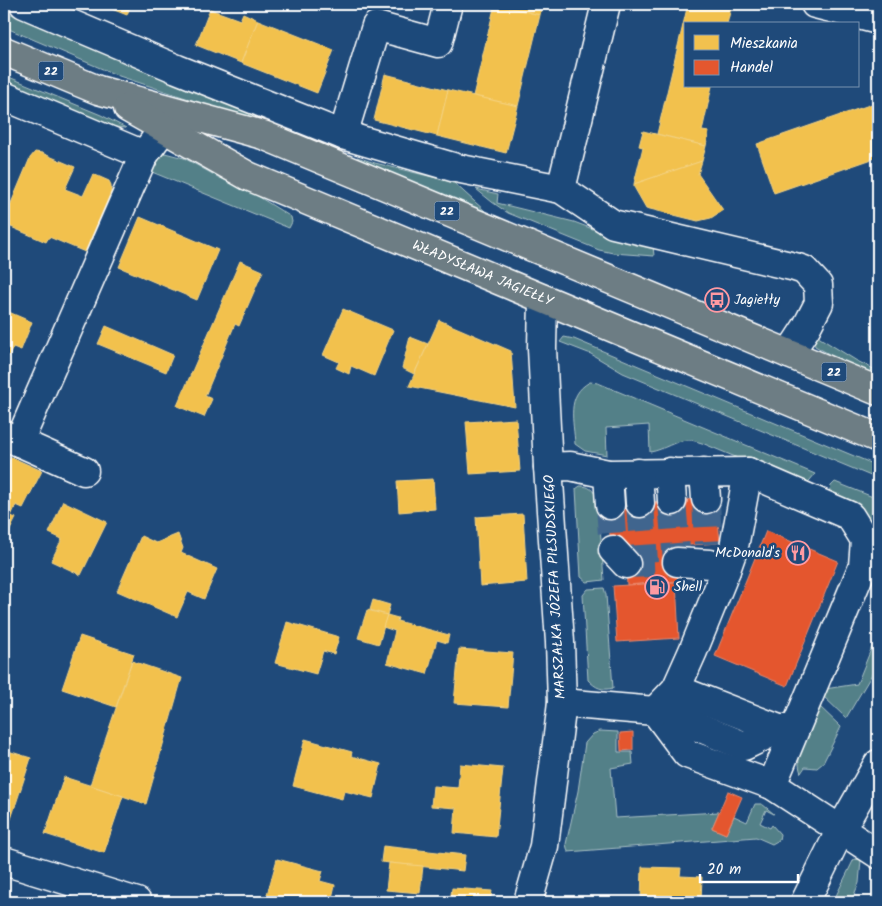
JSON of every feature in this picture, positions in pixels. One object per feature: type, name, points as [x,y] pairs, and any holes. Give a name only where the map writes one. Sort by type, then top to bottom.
[{"type":"main road","name":"WŁADYSŁAWA JAGIEŁŁY","points":[[4,51],[98,90],[263,135],[878,391]]},
{"type":"main road","name":"WŁADYSŁAWA JAGIEŁŁY","points":[[98,90],[163,129],[248,176],[878,438]]},
{"type":"street","points":[[24,4],[177,69],[343,135],[456,168],[561,189],[613,224],[804,270],[818,285],[819,303],[789,354]]},
{"type":"street","points":[[343,135],[376,26],[438,43],[448,4]]},
{"type":"street","points":[[561,189],[606,4]]},
{"type":"street","points":[[816,4],[878,20]]},
{"type":"street","points":[[4,96],[144,155]]},
{"type":"street","points":[[84,471],[11,438],[144,155],[163,129]]},
{"type":"street","name":"MARSZAŁKA JÓZEFA PIŁSUDSKIEGO","points":[[528,902],[544,846],[562,703],[559,466],[542,348],[542,299]]},
{"type":"street","points":[[559,466],[608,474],[748,472],[850,516],[865,540],[863,566],[787,729],[772,785]]},
{"type":"street","points":[[670,472],[672,501]]},
{"type":"street","points":[[704,472],[706,499]]},
{"type":"street","points":[[677,562],[715,559],[734,547],[748,472]]},
{"type":"street","points":[[638,473],[640,503]]},
{"type":"street","points":[[608,474],[610,505]]},
{"type":"street","points":[[655,711],[676,688],[693,651],[715,559]]},
{"type":"street","points":[[676,688],[696,726],[744,746],[787,729]]},
{"type":"street","points":[[562,703],[655,711],[687,754],[772,785],[878,854]]},
{"type":"street","points":[[805,902],[841,829],[878,764]]},
{"type":"street","points":[[4,861],[137,902]]},
{"type":"green space","points":[[4,11],[269,121],[268,125],[119,76],[4,27]]},
{"type":"green space","points":[[4,75],[101,115],[126,128],[106,126],[4,83]]},
{"type":"green space","points":[[161,152],[184,158],[218,177],[248,190],[291,217],[292,222],[289,228],[147,170]]},
{"type":"green space","points":[[357,157],[453,182],[485,211],[484,215],[355,161]]},
{"type":"green space","points":[[476,189],[498,194],[497,203],[574,222],[614,237],[653,246],[654,256],[599,250],[508,213]]},
{"type":"green space","points":[[815,335],[857,361],[878,371],[878,380],[815,346],[813,337]]},
{"type":"green space","points":[[564,337],[574,339],[878,466],[878,479],[623,373],[591,354],[560,342]]},
{"type":"green space","points":[[590,382],[598,383],[815,474],[805,486],[691,440],[684,440],[650,452],[649,425],[606,428],[607,455],[585,451],[575,444],[573,410],[577,394],[582,387]]},
{"type":"green space","points":[[835,482],[878,499],[878,528],[828,495],[831,486]]},
{"type":"green space","points":[[580,486],[591,489],[598,499],[604,580],[587,582],[581,577],[576,489]]},
{"type":"green space","points":[[604,588],[613,688],[602,689],[588,680],[583,595],[588,589]]},
{"type":"green space","points":[[878,632],[878,664],[846,718],[821,694],[825,689],[857,684]]},
{"type":"green space","points":[[817,704],[841,727],[823,763],[817,768],[805,767],[801,773],[799,757],[801,748]]},
{"type":"green space","points":[[600,731],[618,732],[618,752],[632,752],[633,764],[611,768],[615,818],[719,812],[712,828],[726,834],[734,816],[747,822],[755,804],[762,804],[774,814],[766,810],[760,823],[770,828],[772,825],[780,834],[779,840],[772,844],[756,837],[568,852],[566,844],[578,791],[585,743],[593,734]]},
{"type":"green space","points":[[854,859],[861,860],[859,883],[851,902],[833,902]]},
{"type":"building: Mieszkania","points":[[99,4],[131,4],[127,15]]},
{"type":"building: Mieszkania","points":[[495,4],[540,15],[518,106],[473,96]]},
{"type":"building: Mieszkania","points":[[495,4],[542,4],[540,15]]},
{"type":"building: Mieszkania","points":[[688,4],[732,4],[728,22],[684,22],[684,88],[712,88],[702,131],[709,132],[706,146],[657,134]]},
{"type":"building: Mieszkania","points":[[210,9],[240,20],[243,13],[258,20],[241,63],[196,45]]},
{"type":"building: Mieszkania","points":[[258,20],[334,50],[317,93],[241,63]]},
{"type":"building: Mieszkania","points":[[385,74],[448,90],[437,136],[374,120]]},
{"type":"building: Mieszkania","points":[[448,90],[518,106],[506,153],[437,136]]},
{"type":"building: Mieszkania","points":[[878,102],[878,157],[774,193],[757,144]]},
{"type":"building: Mieszkania","points":[[643,131],[706,146],[702,161],[634,184],[643,147],[639,146]]},
{"type":"building: Mieszkania","points":[[35,152],[42,153],[75,167],[65,189],[83,196],[93,174],[109,181],[111,185],[111,192],[85,252],[49,237],[46,242],[4,224],[30,158]]},
{"type":"building: Mieszkania","points":[[702,161],[698,174],[723,210],[711,218],[698,221],[646,208],[634,184]]},
{"type":"building: Mieszkania","points":[[140,217],[218,250],[197,300],[119,267]]},
{"type":"building: Mieszkania","points":[[240,261],[263,271],[239,326],[235,324],[205,396],[212,399],[204,417],[177,406]]},
{"type":"building: Mieszkania","points":[[343,309],[393,330],[374,376],[351,366],[349,374],[336,368],[339,362],[323,355]]},
{"type":"building: Mieszkania","points":[[4,310],[32,322],[21,350],[13,347],[4,367]]},
{"type":"building: Mieszkania","points":[[439,320],[511,351],[515,407],[409,386]]},
{"type":"building: Mieszkania","points":[[106,326],[173,355],[166,372],[98,344]]},
{"type":"building: Mieszkania","points":[[410,337],[428,344],[414,374],[402,368]]},
{"type":"building: Mieszkania","points":[[516,419],[520,471],[470,474],[466,422]]},
{"type":"building: Mieszkania","points":[[11,457],[42,471],[23,508],[16,505],[11,516],[16,518],[5,540],[4,472]]},
{"type":"building: Mieszkania","points":[[433,479],[435,509],[399,512],[397,481]]},
{"type":"building: Mieszkania","points":[[63,501],[107,522],[81,575],[51,561],[62,539],[49,533]]},
{"type":"building: Mieszkania","points":[[523,514],[527,582],[480,586],[476,517]]},
{"type":"building: Mieszkania","points":[[178,534],[183,548],[181,553],[217,569],[204,599],[188,592],[177,617],[117,591],[141,536],[156,543]]},
{"type":"building: Mieszkania","points":[[373,600],[390,605],[387,615],[370,610]]},
{"type":"building: Mieszkania","points":[[367,610],[387,615],[379,644],[358,638]]},
{"type":"building: Mieszkania","points":[[387,615],[398,618],[397,621],[449,635],[447,643],[437,640],[427,674],[387,663],[395,631],[383,627]]},
{"type":"building: Mieszkania","points":[[287,622],[339,637],[334,654],[323,651],[316,674],[275,663]]},
{"type":"building: Mieszkania","points":[[80,636],[134,654],[116,707],[62,689]]},
{"type":"building: Mieszkania","points":[[459,649],[513,653],[508,707],[454,703]]},
{"type":"building: Mieszkania","points":[[132,661],[182,678],[146,804],[90,785]]},
{"type":"building: Mieszkania","points":[[305,739],[352,752],[351,756],[381,764],[373,798],[344,791],[342,799],[293,786]]},
{"type":"building: Mieszkania","points":[[8,751],[31,758],[10,822],[4,819],[4,765]]},
{"type":"building: Mieszkania","points":[[460,764],[503,768],[496,837],[454,833],[456,808],[431,806],[433,786],[458,788]]},
{"type":"building: Mieszkania","points":[[64,777],[123,796],[104,853],[45,834]]},
{"type":"building: Mieszkania","points":[[383,846],[465,855],[463,871],[381,862]]},
{"type":"building: Mieszkania","points":[[277,859],[323,871],[320,881],[335,885],[332,898],[346,902],[283,902],[266,898]]},
{"type":"building: Mieszkania","points":[[389,863],[423,866],[420,893],[386,890]]},
{"type":"building: Mieszkania","points":[[642,867],[681,868],[680,876],[702,877],[701,902],[641,902]]},
{"type":"building: Mieszkania","points":[[452,888],[492,891],[490,902],[450,902]]},
{"type":"building: Handel","points":[[716,498],[720,543],[676,546],[678,581],[627,585],[625,549],[611,550],[608,505]]},
{"type":"building: Handel","points":[[766,531],[838,561],[787,686],[715,656]]},
{"type":"building: Handel","points":[[676,582],[679,638],[617,642],[613,586]]},
{"type":"building: Handel","points":[[633,732],[633,750],[621,751],[620,733]]},
{"type":"building: Handel","points":[[728,791],[742,797],[726,834],[712,828]]},
{"type":"tunnel","points":[[706,499],[708,544]]},
{"type":"tunnel","points":[[626,564],[677,562],[672,501]]},
{"type":"tunnel","points":[[640,503],[644,562]]},
{"type":"tunnel","points":[[610,505],[613,550]]},
{"type":"place","name":"Jagiełły","points":[[717,300]]},
{"type":"place","name":"McDonald's","points":[[798,553]]},
{"type":"place","name":"Shell","points":[[657,587]]}]
